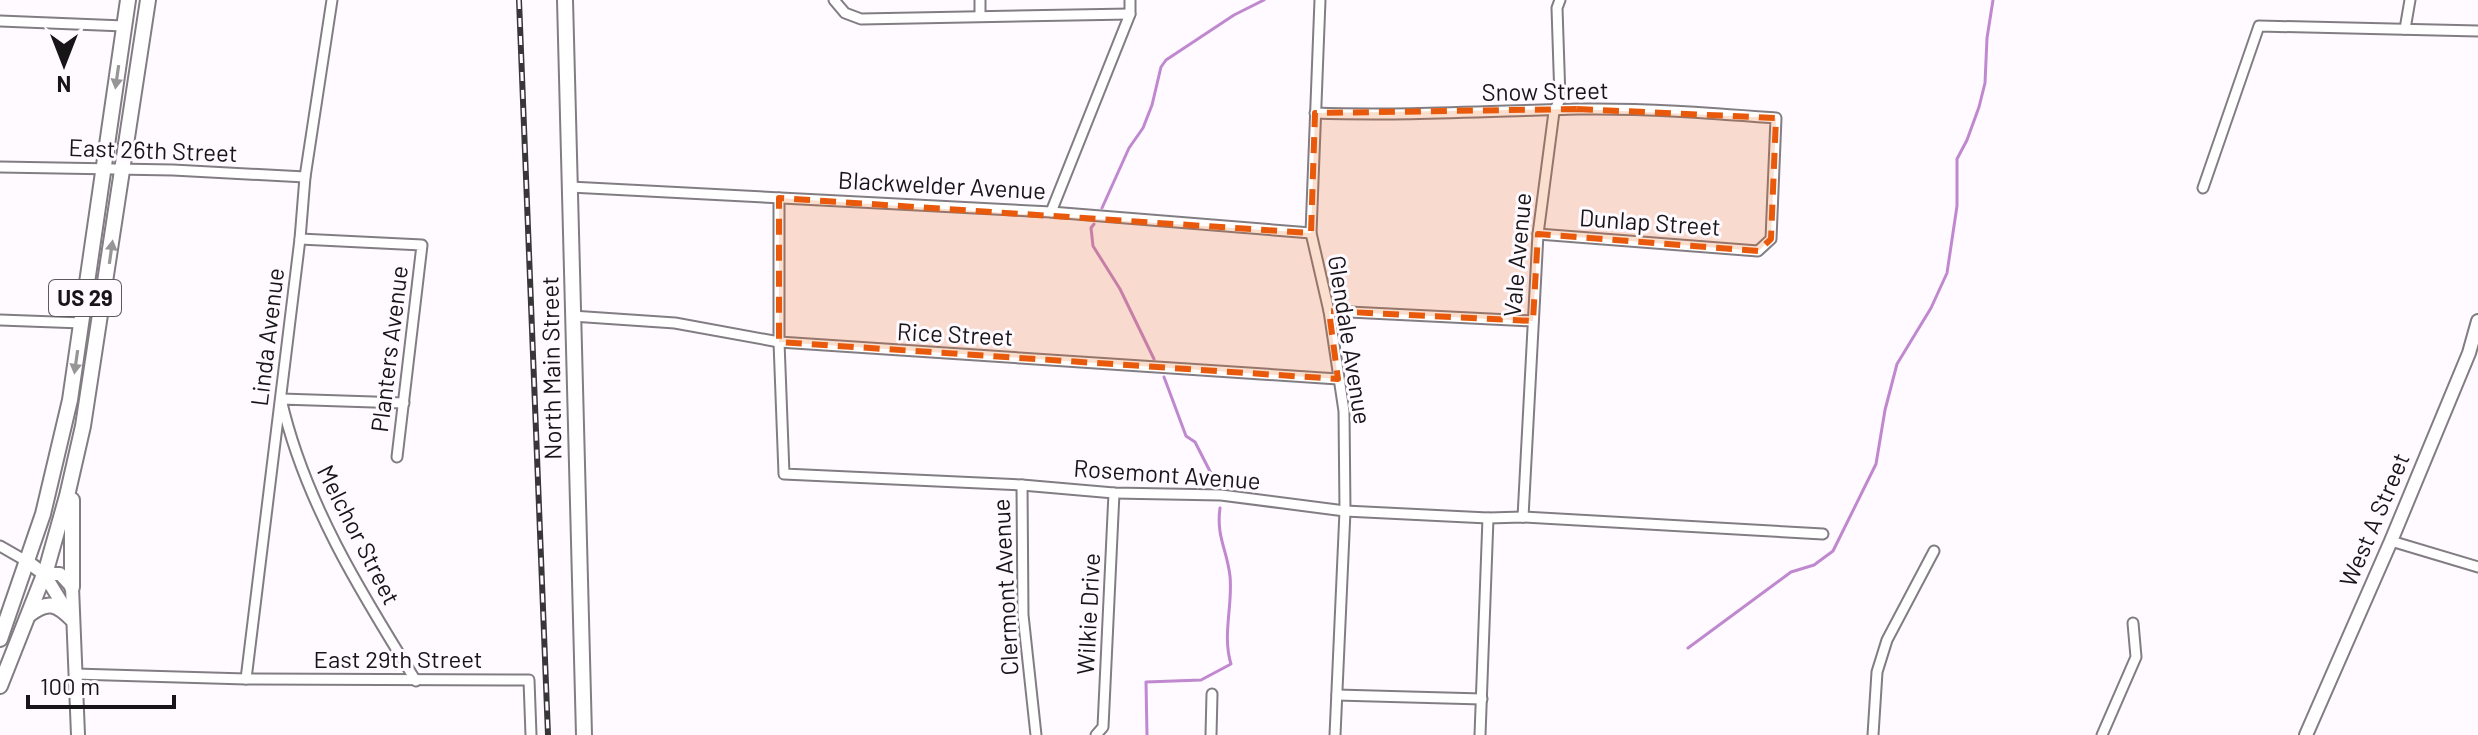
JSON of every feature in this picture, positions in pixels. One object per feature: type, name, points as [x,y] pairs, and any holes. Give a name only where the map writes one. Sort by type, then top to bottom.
[{"type":"main road","name":"US 29","points":[[0,639],[43,514],[64,431],[128,0]]},
{"type":"main road","name":"US 29","points":[[0,686],[44,574],[74,467],[91,389],[148,0]]},
{"type":"main road","name":"North Main Street","points":[[565,0],[584,735]]},
{"type":"main road","points":[[72,587],[74,467]]},
{"type":"main road","points":[[30,614],[51,603],[72,619]]},
{"type":"street","name":"Linda Avenue","points":[[246,679],[305,177],[332,0]]},
{"type":"street","points":[[834,0],[845,13],[861,19],[1130,14]]},
{"type":"street","points":[[980,0],[980,15]]},
{"type":"street","points":[[1051,212],[1130,14],[1130,0]]},
{"type":"street","name":"Glendale Avenue","points":[[1320,0],[1311,233],[1329,311],[1344,411],[1345,511],[1335,735]]},
{"type":"street","name":"Vale Avenue","points":[[1523,517],[1538,234],[1554,112],[1560,99],[1557,8],[1560,0]]},
{"type":"street","points":[[2405,29],[2410,0]]},
{"type":"street","points":[[0,21],[124,26]]},
{"type":"street","points":[[2203,188],[2259,26],[2478,31]]},
{"type":"street","name":"Snow Street","points":[[1315,113],[1392,116],[1577,109],[1776,118],[1771,239],[1758,251]]},
{"type":"street","name":"East 26th Street","points":[[0,167],[305,177]]},
{"type":"street","name":"Blackwelder Avenue","points":[[570,187],[1051,212],[1311,233]]},
{"type":"street","name":"Rosemont Avenue","points":[[779,198],[779,342],[784,474],[1022,485],[1114,493],[1221,495],[1345,511],[1523,517],[1823,534]]},
{"type":"street","name":"Dunlap Street","points":[[1538,234],[1758,251]]},
{"type":"street","name":"Planters Avenue","points":[[300,239],[422,245],[397,457]]},
{"type":"street","points":[[1329,311],[1533,321]]},
{"type":"street","name":"Rice Street","points":[[572,316],[675,323],[779,342],[1338,379]]},
{"type":"street","points":[[0,320],[82,323]]},
{"type":"street","name":"West A Street","points":[[2306,735],[2473,352],[2478,321]]},
{"type":"street","points":[[281,399],[404,403]]},
{"type":"street","name":"Melchor Street","points":[[281,399],[297,459],[317,504],[359,586],[416,681]]},
{"type":"street","name":"Clermont Avenue","points":[[1022,485],[1023,615],[1036,735]]},
{"type":"street","name":"Wilkie Drive","points":[[1096,735],[1103,727],[1114,493]]},
{"type":"street","points":[[1480,735],[1488,518]]},
{"type":"street","points":[[2391,541],[2478,567]]},
{"type":"street","points":[[0,546],[44,574],[72,619]]},
{"type":"street","points":[[1873,735],[1877,672],[1884,651],[1934,551]]},
{"type":"street","points":[[44,574],[60,574],[72,587],[78,735]]},
{"type":"street","points":[[2102,735],[2136,657],[2133,623]]},
{"type":"street","name":"East 29th Street","points":[[75,674],[246,679],[529,680],[531,735]]},
{"type":"street","points":[[1211,735],[1212,694]]},
{"type":"street","points":[[1337,695],[1482,699]]},
{"type":"highlighted area","points":[[1577,109],[1776,118],[1771,239],[1758,251],[1538,234],[1533,321],[1329,311],[1338,379],[779,342],[779,198],[1311,233],[1315,113]]},
{"type":"waterway","points":[[1102,208],[1129,148],[1143,128],[1161,67],[1166,60],[1234,15],[1264,0]]},
{"type":"waterway","points":[[1688,648],[1791,572],[1814,565],[1833,551],[1876,464],[1897,364],[1931,308],[1947,273],[1957,206],[1957,159],[1967,140],[1985,83],[1993,0]]},
{"type":"waterway","points":[[1094,224],[1091,228],[1093,246],[1120,289],[1154,359]]},
{"type":"waterway","points":[[1164,377],[1186,436],[1195,442],[1218,487]]},
{"type":"waterway","points":[[1147,735],[1146,682],[1201,680],[1231,664],[1227,642],[1230,576],[1221,535],[1220,508]]},
{"type":"railway","points":[[519,0],[548,735]]}]
